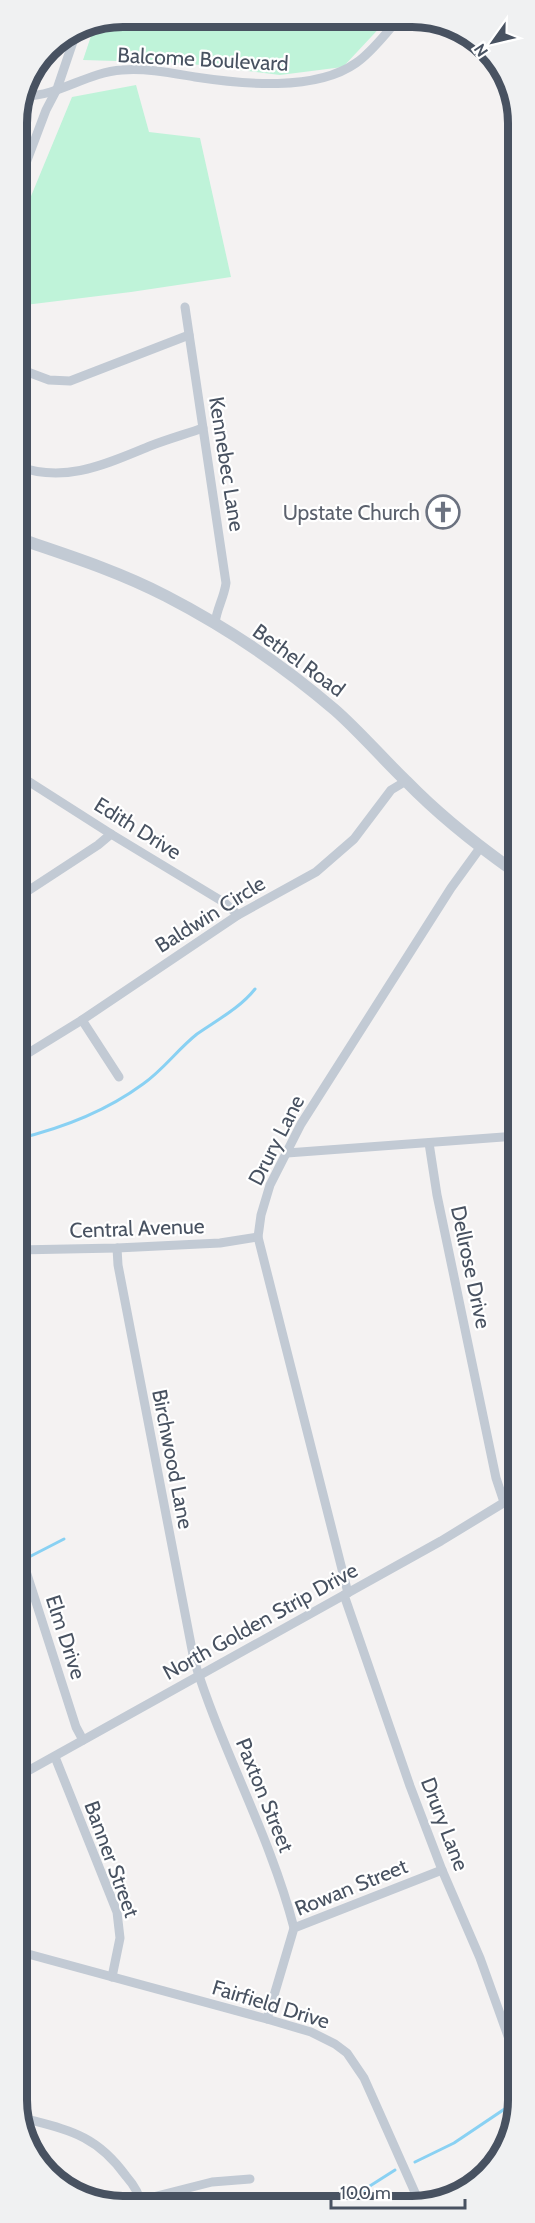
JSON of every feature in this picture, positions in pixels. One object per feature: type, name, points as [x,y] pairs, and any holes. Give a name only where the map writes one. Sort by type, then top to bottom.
[{"type":"street","name":"Balcome Boulevard","points":[[31,96],[93,75],[124,69],[214,80],[272,83],[309,81],[338,73],[355,63],[392,27]]},
{"type":"street","points":[[27,160],[46,110],[57,89],[73,41]]},
{"type":"street","name":"Kennebec Lane","points":[[185,307],[226,583],[225,595],[214,624]]},
{"type":"street","points":[[27,372],[49,381],[70,381],[189,335]]},
{"type":"street","points":[[27,469],[55,474],[83,472],[203,428]]},
{"type":"street","name":"Bethel Road","points":[[27,542],[165,595],[277,665],[317,695],[355,729],[406,781],[480,848],[508,867]]},
{"type":"street","name":"Edith Drive","points":[[27,780],[225,903],[238,915]]},
{"type":"street","name":"Baldwin Circle","points":[[27,1054],[82,1020],[238,915],[316,872],[354,839],[391,790],[406,781]]},
{"type":"street","points":[[27,892],[98,846],[111,834]]},
{"type":"street","name":"Drury Lane","points":[[480,848],[450,888],[302,1124],[270,1185],[261,1215],[258,1237],[346,1594],[442,1870],[480,1958],[508,2036]]},
{"type":"street","points":[[82,1020],[119,1077]]},
{"type":"street","points":[[287,1153],[508,1137]]},
{"type":"street","name":"Dellrose Drive","points":[[429,1143],[440,1206],[504,1503]]},
{"type":"street","name":"Central Avenue","points":[[27,1250],[220,1243],[258,1237]]},
{"type":"street","name":"Birchwood Lane","points":[[117,1248],[118,1265],[146,1414],[190,1643],[199,1676]]},
{"type":"street","name":"North Golden Strip Drive","points":[[27,1772],[346,1594],[508,1500]]},
{"type":"street","name":"Elm Drive","points":[[27,1574],[76,1727],[83,1740]]},
{"type":"street","name":"Paxton Street","points":[[199,1676],[282,1884],[294,1928]]},
{"type":"street","name":"Banner Street","points":[[55,1757],[117,1912],[120,1938],[112,1977]]},
{"type":"street","name":"Rowan Street","points":[[267,2019],[294,1928],[442,1870]]},
{"type":"street","name":"Fairfield Drive","points":[[27,1954],[322,2036],[347,2053],[364,2078],[417,2196]]},
{"type":"street","points":[[30,2120],[73,2132],[90,2140],[117,2163],[131,2181],[138,2196]]},
{"type":"street","points":[[162,2196],[212,2182],[250,2179]]},
{"type":"green space","points":[[123,27],[380,27],[343,67],[280,75],[183,63],[83,60],[92,32],[104,29]]},
{"type":"green space","points":[[136,85],[149,132],[200,138],[231,277],[27,305],[27,206],[72,97]]},
{"type":"waterway","points":[[27,1136],[83,1118],[129,1094],[157,1072],[197,1034],[235,1008],[255,989]]},
{"type":"waterway","points":[[29,1557],[64,1539]]},
{"type":"waterway","points":[[415,2162],[454,2143],[508,2107]]},
{"type":"waterway","points":[[354,2196],[395,2170]]},
{"type":"place","name":"Upstate Church","points":[[443,512]]}]
